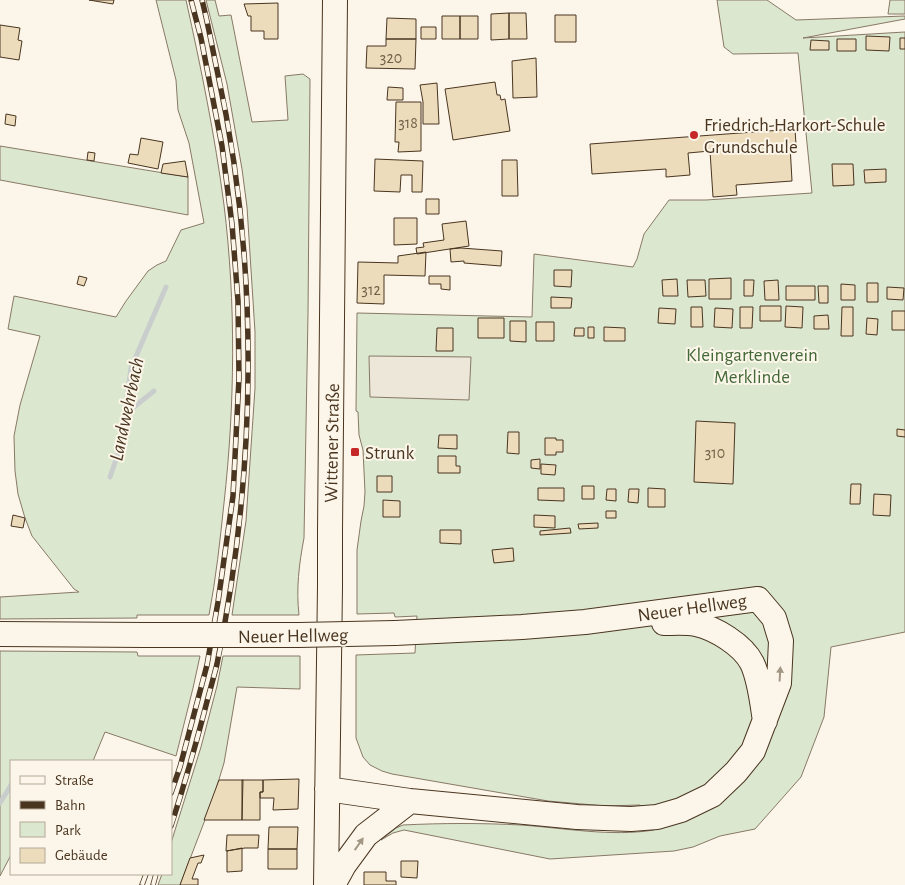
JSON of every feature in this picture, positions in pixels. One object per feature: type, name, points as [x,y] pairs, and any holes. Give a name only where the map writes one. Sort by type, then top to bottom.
[{"type":"main road","name":"Wittener Straße","points":[[326,885],[335,0]]},
{"type":"main road","name":"Neuer Hellweg","points":[[0,634],[299,635],[395,633],[585,622],[758,599],[774,618],[781,641],[779,683],[753,751],[736,772],[712,795],[681,810],[657,816],[631,819],[577,817],[410,801],[328,789]]},
{"type":"main road","name":"Neuer Hellweg","points":[[585,622],[695,624],[719,632],[737,644],[752,662],[759,684],[765,720]]},
{"type":"main road","points":[[333,885],[344,865],[366,835],[410,801]]},
{"type":"green space","points":[[156,0],[186,0],[212,128],[228,242],[232,316],[232,391],[228,466],[216,573],[209,615],[137,615],[137,618],[0,619],[0,597],[79,592],[74,589],[32,536],[18,494],[14,436],[20,405],[40,336],[8,329],[14,296],[116,317],[148,271],[166,261],[181,230],[204,223],[189,143],[178,110],[176,80]]},
{"type":"green space","points":[[206,0],[215,0],[219,16],[231,15],[252,122],[288,120],[285,76],[303,74],[310,79],[304,538],[298,576],[299,615],[232,615],[246,521],[255,388],[255,332],[247,207],[242,169],[227,84]]},
{"type":"green space","name":"Kleingartenverein Merklinde","points":[[717,0],[767,0],[796,20],[905,16],[905,19],[803,38],[905,32],[905,632],[831,647],[824,717],[801,777],[755,829],[720,836],[693,847],[674,851],[550,859],[404,830],[393,833],[381,840],[396,828],[403,825],[418,824],[506,824],[621,833],[654,830],[640,805],[605,806],[548,801],[392,774],[370,765],[363,757],[356,738],[356,655],[415,653],[417,616],[395,617],[394,613],[357,614],[357,550],[365,492],[363,450],[359,435],[358,412],[356,411],[357,313],[532,317],[534,254],[633,267],[644,234],[669,200],[706,200],[812,193],[798,53],[733,54],[724,47]]},
{"type":"green space","points":[[890,0],[905,0],[905,14],[888,14]]},
{"type":"green space","points":[[0,146],[188,177],[188,215],[0,180]]},
{"type":"green space","points":[[0,651],[137,652],[138,656],[200,656],[176,756],[105,732],[93,760],[10,760],[10,857],[0,876]]},
{"type":"green space","points":[[223,656],[300,656],[300,689],[237,687],[224,763],[213,799],[180,885],[158,885],[162,875],[172,875],[172,840],[201,747]]},
{"type":"shaded area","points":[[369,356],[471,357],[469,400],[370,397]]},
{"type":"building","points":[[89,0],[114,0],[113,4]]},
{"type":"building","points":[[278,3],[278,39],[264,39],[264,31],[251,31],[251,16],[248,16],[244,4]]},
{"type":"building","points":[[509,13],[526,13],[527,39],[509,39]]},
{"type":"building","points":[[509,13],[509,39],[491,40],[491,14]]},
{"type":"building","points":[[555,15],[576,15],[576,42],[555,42]]},
{"type":"building","points":[[442,16],[460,16],[460,39],[442,39]]},
{"type":"building","points":[[460,16],[478,16],[478,39],[460,39]]},
{"type":"building","points":[[387,18],[416,19],[416,39],[386,39]]},
{"type":"building","points":[[0,25],[20,28],[18,40],[22,41],[19,60],[0,57]]},
{"type":"building","points":[[421,27],[436,27],[436,39],[421,39]]},
{"type":"building","points":[[866,36],[890,37],[889,51],[866,50]]},
{"type":"building","points":[[900,38],[905,38],[905,49],[900,49]]},
{"type":"building","points":[[386,39],[416,39],[415,69],[366,68],[367,46],[386,46]]},
{"type":"building","points":[[837,39],[856,39],[856,51],[837,51]]},
{"type":"building","points":[[811,40],[829,41],[829,50],[810,50]]},
{"type":"building","points":[[536,58],[537,97],[513,98],[512,61]]},
{"type":"building","points":[[495,82],[497,95],[500,95],[501,100],[505,99],[510,131],[453,140],[445,89]]},
{"type":"building","points":[[437,83],[439,124],[423,124],[423,102],[420,85]]},
{"type":"building","points":[[388,87],[403,88],[403,100],[387,100]]},
{"type":"building","points":[[396,102],[421,102],[421,151],[398,152],[399,142],[395,142]]},
{"type":"building","points":[[6,114],[16,116],[15,126],[5,124]]},
{"type":"building","points":[[795,129],[796,145],[790,145],[792,181],[736,185],[737,195],[713,197],[710,151],[688,153],[690,175],[666,177],[666,169],[592,174],[590,144]]},
{"type":"building","points":[[141,138],[163,142],[158,169],[128,163],[130,154],[138,155]]},
{"type":"building","points":[[88,152],[95,153],[94,161],[87,160]]},
{"type":"building","points":[[375,159],[423,161],[422,192],[412,192],[412,175],[401,175],[400,192],[374,191]]},
{"type":"building","points":[[502,160],[517,160],[518,196],[502,196]]},
{"type":"building","points":[[185,161],[188,177],[161,173],[163,164]]},
{"type":"building","points":[[832,164],[853,164],[854,185],[833,186]]},
{"type":"building","points":[[886,169],[886,182],[865,183],[864,170]]},
{"type":"building","points":[[426,199],[439,199],[439,214],[426,214]]},
{"type":"building","points":[[394,218],[417,218],[417,244],[394,245]]},
{"type":"building","points":[[466,221],[469,246],[417,254],[416,248],[424,247],[423,243],[444,240],[442,224]]},
{"type":"building","points":[[450,249],[502,251],[501,266],[464,263],[464,261],[451,262]]},
{"type":"building","points":[[426,252],[425,276],[384,275],[384,304],[357,303],[358,262],[398,263],[398,256]]},
{"type":"building","points":[[554,270],[572,270],[571,287],[554,286]]},
{"type":"building","points":[[79,276],[87,278],[84,286],[77,284]]},
{"type":"building","points":[[429,276],[450,276],[450,290],[441,289],[441,284],[429,284]]},
{"type":"building","points":[[731,278],[731,299],[709,299],[709,279]]},
{"type":"building","points":[[677,279],[678,296],[663,296],[662,280]]},
{"type":"building","points":[[687,280],[705,280],[706,296],[688,297]]},
{"type":"building","points":[[744,280],[754,280],[753,296],[744,296]]},
{"type":"building","points":[[778,280],[779,300],[765,300],[764,281]]},
{"type":"building","points":[[867,283],[878,283],[878,302],[867,302]]},
{"type":"building","points":[[841,284],[855,285],[855,300],[841,300]]},
{"type":"building","points":[[786,286],[815,286],[815,300],[786,300]]},
{"type":"building","points":[[818,286],[828,286],[828,303],[819,303]]},
{"type":"building","points":[[887,287],[904,288],[903,300],[887,299]]},
{"type":"building","points":[[551,297],[572,298],[571,308],[551,308]]},
{"type":"building","points":[[760,306],[781,306],[781,321],[760,321]]},
{"type":"building","points":[[786,306],[803,307],[802,328],[785,327]]},
{"type":"building","points":[[691,307],[702,307],[703,327],[691,327]]},
{"type":"building","points":[[740,307],[753,307],[752,328],[740,328]]},
{"type":"building","points":[[842,307],[853,307],[853,336],[841,336]]},
{"type":"building","points":[[659,308],[676,309],[675,324],[658,323]]},
{"type":"building","points":[[715,308],[733,309],[732,328],[714,327]]},
{"type":"building","points":[[892,311],[905,311],[905,330],[892,330]]},
{"type":"building","points":[[828,315],[829,329],[814,329],[814,316]]},
{"type":"building","points":[[478,318],[504,318],[504,338],[478,338]]},
{"type":"building","points":[[867,318],[878,319],[877,335],[866,334]]},
{"type":"building","points":[[510,321],[526,321],[526,342],[510,341]]},
{"type":"building","points":[[536,322],[554,322],[554,341],[536,341]]},
{"type":"building","points":[[588,327],[594,327],[594,338],[588,338]]},
{"type":"building","points":[[604,327],[625,328],[625,341],[604,341]]},
{"type":"building","points":[[437,328],[453,328],[453,351],[436,351]]},
{"type":"building","points":[[575,328],[584,328],[584,336],[574,336]]},
{"type":"building","points":[[696,421],[735,423],[733,484],[694,482]]},
{"type":"building","points":[[897,429],[905,430],[905,437],[897,436]]},
{"type":"building","points":[[508,432],[519,432],[519,454],[507,453]]},
{"type":"building","points":[[439,435],[457,435],[457,449],[438,448]]},
{"type":"building","points":[[545,438],[563,440],[563,452],[556,452],[556,455],[545,455]]},
{"type":"building","points":[[438,456],[456,456],[456,466],[460,466],[460,473],[438,473]]},
{"type":"building","points":[[540,459],[540,469],[531,468],[531,460]]},
{"type":"building","points":[[541,464],[556,465],[555,475],[541,474]]},
{"type":"building","points":[[377,476],[392,476],[392,492],[377,492]]},
{"type":"building","points":[[851,484],[861,484],[860,504],[850,504]]},
{"type":"building","points":[[582,486],[594,486],[594,499],[582,499]]},
{"type":"building","points":[[538,488],[564,488],[564,501],[538,500]]},
{"type":"building","points":[[648,488],[665,489],[665,507],[648,507]]},
{"type":"building","points":[[607,489],[616,489],[616,501],[606,500]]},
{"type":"building","points":[[629,489],[639,489],[638,503],[628,502]]},
{"type":"building","points":[[874,494],[891,495],[890,516],[873,515]]},
{"type":"building","points":[[383,500],[400,501],[400,517],[383,517]]},
{"type":"building","points":[[606,511],[616,511],[616,518],[606,518]]},
{"type":"building","points":[[13,515],[25,518],[23,528],[11,526]]},
{"type":"building","points":[[534,515],[555,516],[555,528],[534,527]]},
{"type":"building","points":[[598,523],[598,528],[579,529],[578,524]]},
{"type":"building","points":[[570,528],[571,533],[540,535],[540,531]]},
{"type":"building","points":[[440,530],[461,530],[461,544],[440,543]]},
{"type":"building","points":[[513,548],[514,561],[494,563],[492,550]]},
{"type":"building","points":[[299,779],[298,809],[273,810],[274,798],[260,798],[260,792],[263,792],[263,780]]},
{"type":"building","points":[[219,780],[243,780],[242,820],[204,820]]},
{"type":"building","points":[[242,780],[263,780],[263,792],[260,792],[260,820],[242,820]]},
{"type":"building","points":[[269,827],[298,827],[297,849],[268,849]]},
{"type":"building","points":[[227,835],[259,835],[258,848],[226,851]]},
{"type":"building","points":[[242,848],[242,871],[227,872],[227,851]]},
{"type":"building","points":[[268,849],[297,849],[297,869],[268,869]]},
{"type":"building","points":[[204,855],[201,863],[198,863],[192,879],[198,879],[198,885],[180,885],[190,858]]},
{"type":"building","points":[[401,861],[418,861],[417,878],[401,877]]},
{"type":"building","points":[[364,872],[386,872],[386,881],[396,881],[396,885],[364,885]]},
{"type":"waterway","name":"Landwehrbach","points":[[110,477],[120,448],[131,368],[166,287]]},
{"type":"waterway","points":[[124,415],[154,391]]},
{"type":"waterway","name":"Landwehrbach","points":[[0,803],[10,787]]},
{"type":"railway","points":[[172,790],[207,665],[218,602],[233,496],[239,378],[238,301],[232,224],[222,146],[201,38],[191,0]]},
{"type":"railway","points":[[172,823],[217,664],[240,516],[246,442],[248,367],[246,292],[241,218],[231,144],[202,0]]},
{"type":"railway","points":[[142,885],[146,875]]},
{"type":"railway","points":[[153,885],[156,875]]},
{"type":"place","name":"Friedrich-Harkort-Schule Grundschule","points":[[694,135]]},
{"type":"place","name":"Strunk","points":[[355,452]]}]
